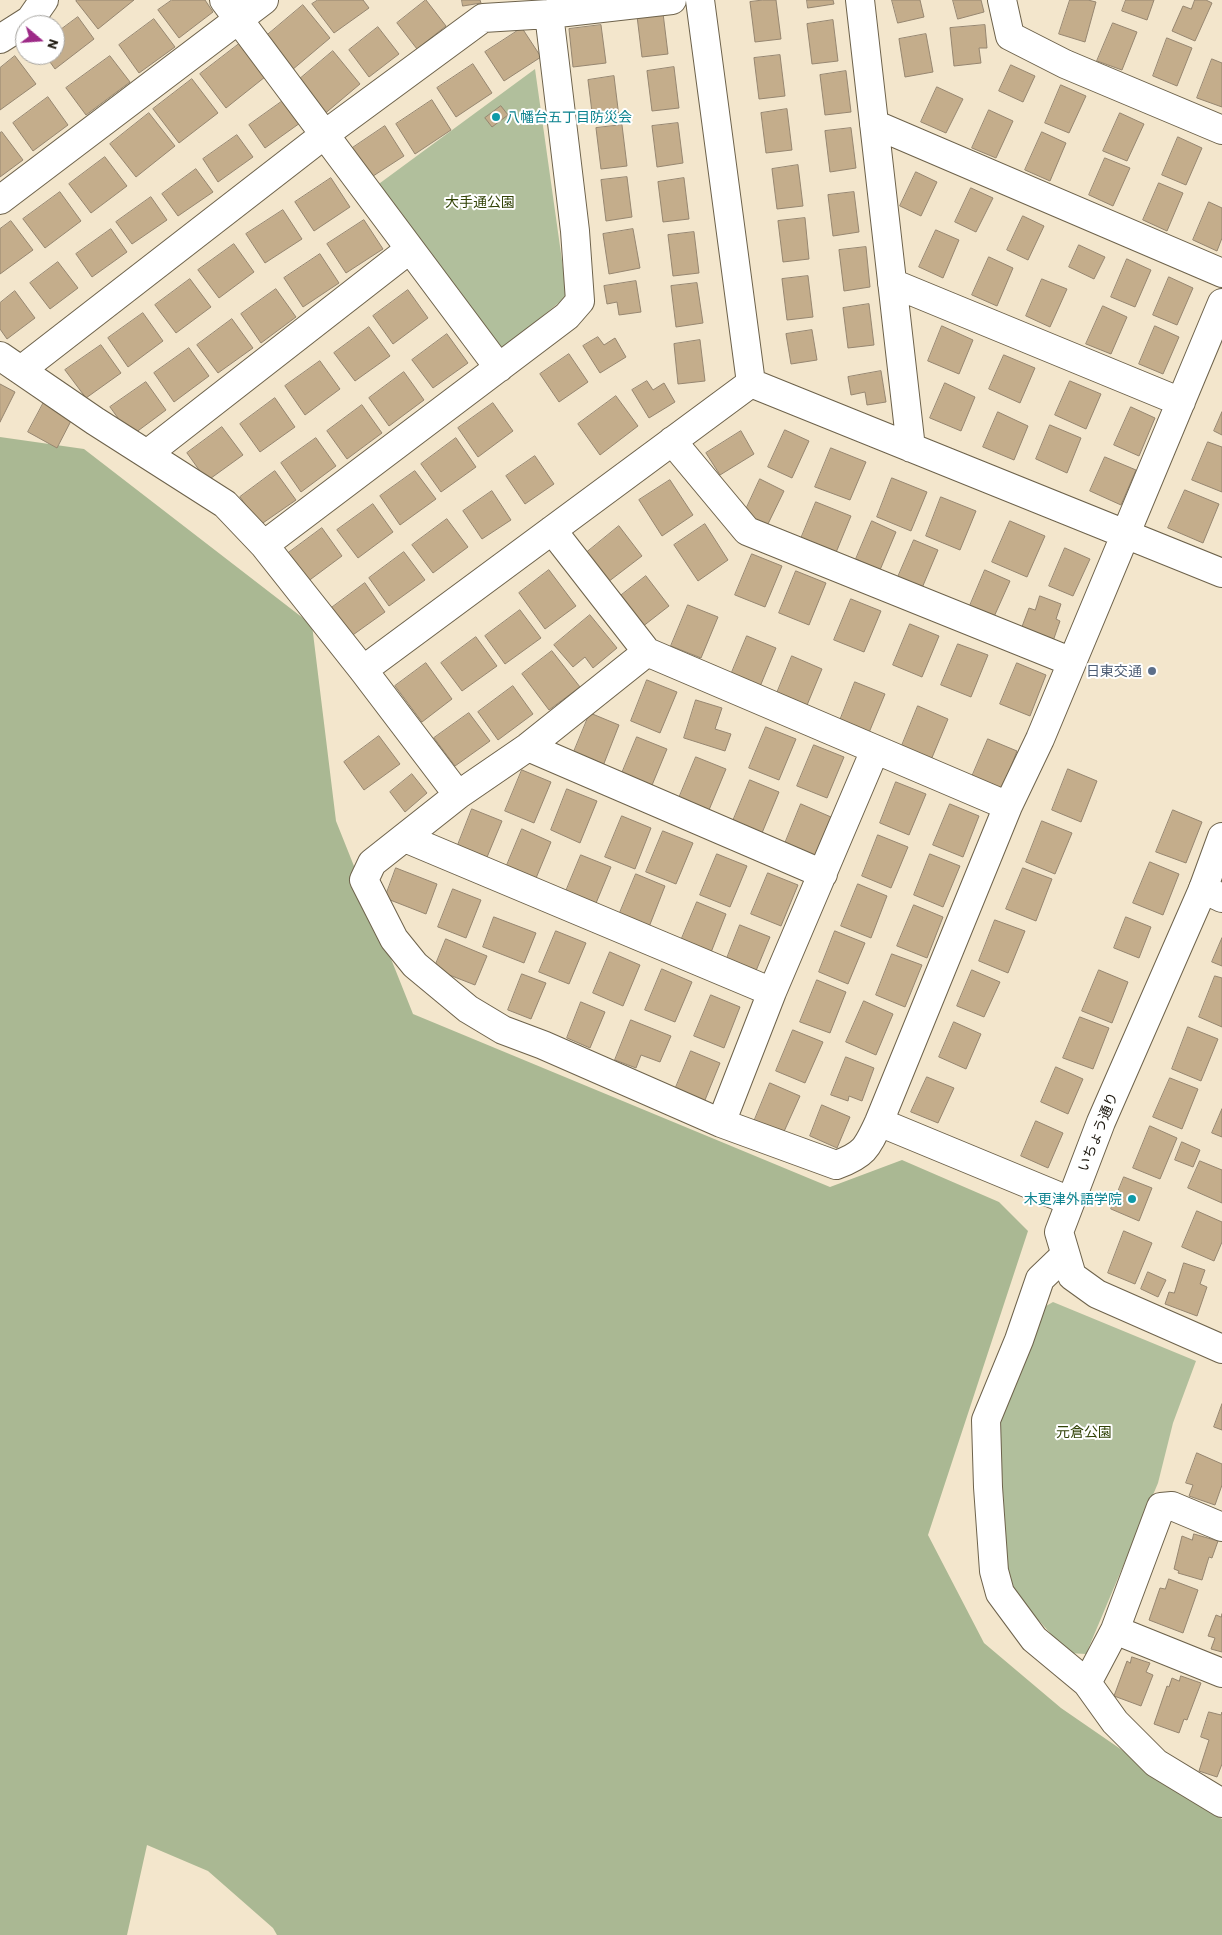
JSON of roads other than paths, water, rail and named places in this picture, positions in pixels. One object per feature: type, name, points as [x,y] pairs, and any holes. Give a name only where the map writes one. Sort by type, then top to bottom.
[{"type":"street","points":[[0,39],[30,20],[44,0]]},
{"type":"street","points":[[0,200],[231,10],[264,0]]},
{"type":"street","points":[[458,795],[363,670],[264,545],[225,504],[95,421],[11,363],[483,18],[549,14],[672,0]]},
{"type":"street","points":[[700,0],[751,383]]},
{"type":"street","points":[[860,0],[911,448]]},
{"type":"street","points":[[1002,0],[1010,36],[1065,64],[1222,130]]},
{"type":"street","points":[[231,10],[498,368]]},
{"type":"street","points":[[264,545],[567,316],[580,301],[575,231],[549,14]]},
{"type":"street","points":[[874,124],[1222,273]]},
{"type":"street","points":[[147,454],[410,249]]},
{"type":"street","points":[[892,283],[1181,402]]},
{"type":"street","points":[[647,652],[528,747],[458,795],[372,863],[364,880],[394,939],[415,966],[468,1009],[503,1030],[543,1045],[721,1123],[836,1165],[852,1159],[867,1147],[879,1122],[1008,806],[1072,662],[1222,303]]},
{"type":"street","points":[[363,670],[751,383]]},
{"type":"street","points":[[751,383],[1222,573]]},
{"type":"street","points":[[672,442],[747,531],[1072,662]]},
{"type":"street","points":[[552,530],[647,652],[1008,806]]},
{"type":"street","points":[[528,747],[823,874]]},
{"type":"street","points":[[721,1123],[772,992],[875,750]]},
{"type":"street","name":"いちょう通り","points":[[1222,837],[1212,894],[1101,1122],[1058,1232],[1072,1276],[1096,1294],[1222,1349]]},
{"type":"street","points":[[405,838],[772,992]]},
{"type":"street","points":[[879,1122],[1070,1200]]},
{"type":"street","points":[[1066,1255],[1040,1279],[1019,1340],[986,1420],[988,1487],[994,1572],[1000,1593],[1034,1639],[1087,1683],[1116,1722],[1156,1763],[1222,1802]]},
{"type":"street","points":[[1087,1683],[1115,1630],[1161,1507],[1172,1506],[1222,1527]]},
{"type":"street","points":[[1115,1630],[1222,1673]]},
{"type":"place","name":"八幡台五丁目防災会","points":[[496,117]]},
{"type":"place","name":"日東交通","points":[[1152,671]]},
{"type":"place","name":"木更津外語学院","points":[[1132,1199]]},
{"type":"park label","name":"大手通公園","points":[[480,202]]},
{"type":"park label","name":"元倉公園","points":[[1084,1432]]}]
